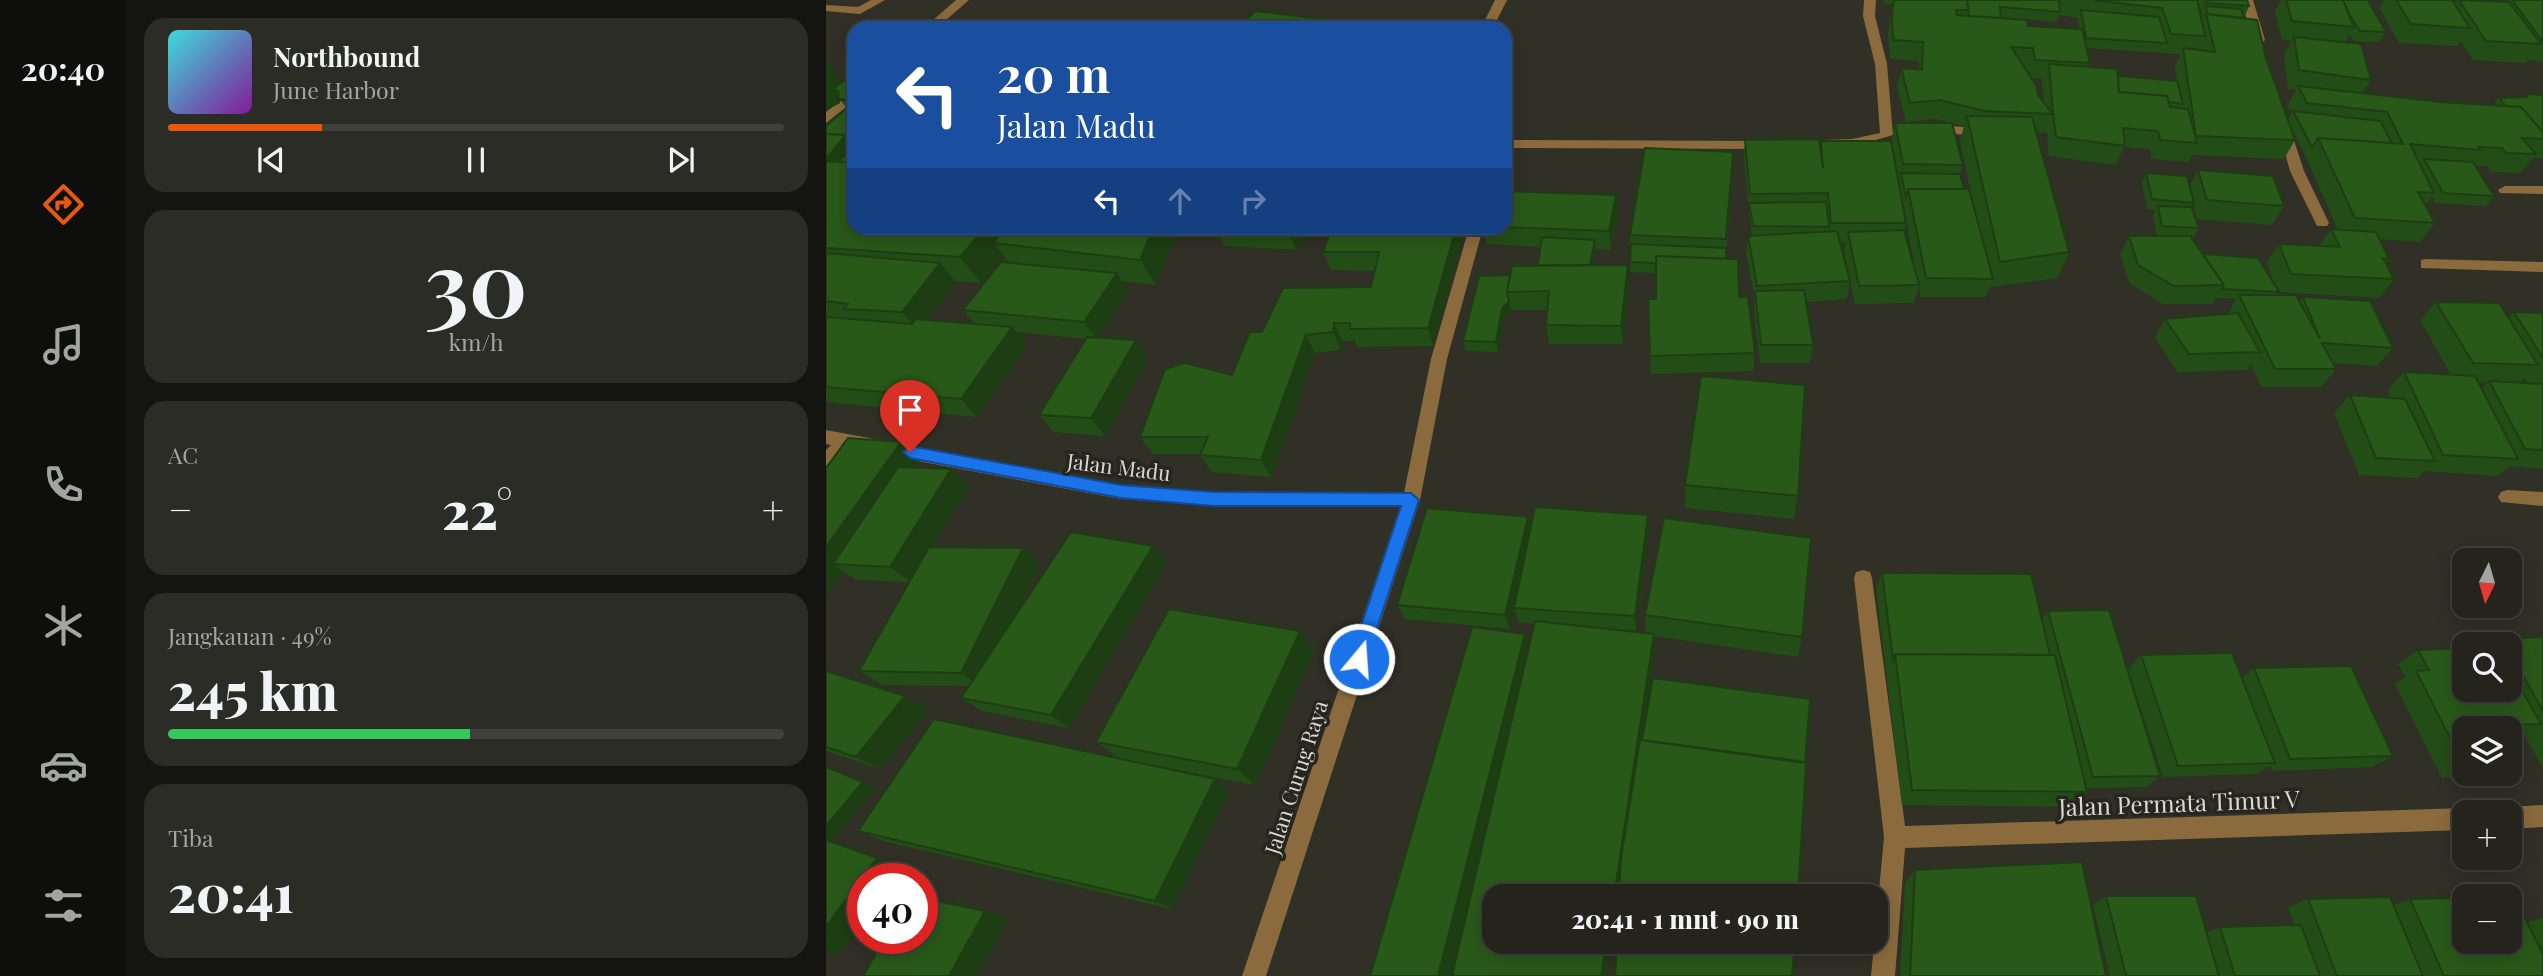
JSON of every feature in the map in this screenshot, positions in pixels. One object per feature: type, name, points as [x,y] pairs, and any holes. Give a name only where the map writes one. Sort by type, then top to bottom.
[{"type":"street","points":[[826,8],[860,11],[879,0]]},
{"type":"street","points":[[938,21],[963,0]]},
{"type":"street","points":[[1490,21],[1501,0]]},
{"type":"street","points":[[1870,0],[1869,16],[1901,125]]},
{"type":"street","points":[[2247,0],[2262,51]]},
{"type":"street","points":[[826,119],[847,101]]},
{"type":"street","points":[[2281,115],[2297,171],[2322,223]]},
{"type":"street","points":[[1512,144],[1852,143],[1887,135],[1901,125],[1996,134]]},
{"type":"street","points":[[2505,190],[2543,190]]},
{"type":"street","name":"Jalan Curug Raya","points":[[1254,976],[1411,500],[1439,359],[1474,235]]},
{"type":"street","points":[[2426,264],[2543,267]]},
{"type":"street","points":[[826,463],[835,438]]},
{"type":"street","name":"Jalan Madu","points":[[835,438],[1121,492],[1214,499],[1411,500]]},
{"type":"street","points":[[2507,497],[2543,499]]},
{"type":"street","points":[[1863,578],[1895,837],[1883,976]]},
{"type":"street","points":[[2522,818],[2543,817]]},
{"type":"street","name":"Jalan Permata Timur V","points":[[1895,837],[2452,819]]},
{"type":"building","points":[[1894,0],[1967,0],[1968,10],[1956,10],[1957,15],[2027,20],[2028,26],[2082,29],[2090,63],[2035,60],[2033,48],[2011,47],[2036,85],[2038,95],[2053,114],[1985,111],[1940,100],[1910,103],[1901,68],[1922,70],[1923,42],[1893,40]]},
{"type":"building","points":[[1967,0],[2059,0],[2060,12],[2000,7],[2001,18],[1969,16]]},
{"type":"building","points":[[2093,0],[2198,0],[2205,36],[2171,34],[2162,8]]},
{"type":"building","points":[[2206,0],[2247,0],[2249,6],[2207,3]]},
{"type":"building","points":[[2286,0],[2343,0],[2354,27],[2292,21]]},
{"type":"building","points":[[2343,0],[2368,0],[2386,32],[2360,31]]},
{"type":"building","points":[[2396,0],[2452,0],[2470,28],[2411,24]]},
{"type":"building","points":[[2459,0],[2509,2],[2541,44],[2486,41]]},
{"type":"building","points":[[2512,0],[2543,0],[2543,42]]},
{"type":"building","points":[[2205,6],[2241,9],[2244,18],[2208,14]]},
{"type":"building","points":[[2081,10],[2159,17],[2167,43],[2086,38]]},
{"type":"building","points":[[1255,11],[1338,21],[1246,21]]},
{"type":"building","points":[[2206,14],[2257,20],[2266,58],[2295,140],[2196,136],[2183,48],[2215,52]]},
{"type":"building","points":[[2294,37],[2361,44],[2371,80],[2299,70]]},
{"type":"building","points":[[2049,64],[2117,69],[2119,92],[2167,96],[2170,107],[2188,109],[2197,143],[2160,140],[2158,131],[2123,128],[2125,146],[2056,137]]},
{"type":"building","points":[[2118,76],[2177,81],[2183,104],[2169,102],[2167,96],[2119,92]]},
{"type":"building","points":[[847,78],[847,100],[839,99],[838,91],[833,89]]},
{"type":"building","points":[[2298,86],[2441,102],[2521,107],[2543,132],[2543,139],[2522,138],[2536,154],[2506,153],[2502,148],[2478,147],[2480,150],[2410,144],[2434,193],[2418,192],[2435,223],[2355,218],[2318,138],[2403,144],[2387,112],[2307,103]]},
{"type":"building","points":[[2526,94],[2543,95],[2543,132],[2521,107],[2506,106],[2499,98],[2527,97]]},
{"type":"building","points":[[847,108],[847,136],[826,134],[826,126]]},
{"type":"building","points":[[2293,111],[2380,121],[2392,143],[2318,138],[2312,147]]},
{"type":"building","points":[[1967,116],[2032,117],[2069,252],[2000,262]]},
{"type":"building","points":[[1895,123],[1952,123],[1963,165],[1903,164]]},
{"type":"building","points":[[826,134],[846,135],[826,159]]},
{"type":"building","points":[[1819,139],[1823,168],[1821,141],[1891,141],[1906,223],[1831,223],[1828,193],[1750,194],[1745,140]]},
{"type":"building","points":[[1645,148],[1733,152],[1726,239],[1630,235]]},
{"type":"building","points":[[847,152],[847,162],[839,162]]},
{"type":"building","points":[[2424,159],[2473,162],[2494,196],[2443,193]]},
{"type":"building","points":[[826,161],[847,162],[847,235],[979,235],[960,257],[826,248]]},
{"type":"building","points":[[2198,170],[2273,176],[2284,206],[2207,200]]},
{"type":"building","points":[[1901,173],[1960,174],[1964,189],[1908,189],[1906,198]]},
{"type":"building","points":[[2146,173],[2187,176],[2194,203],[2152,199]]},
{"type":"building","points":[[1908,189],[1969,189],[1993,279],[1926,278]]},
{"type":"building","points":[[1512,191],[1616,195],[1609,231],[1512,227]]},
{"type":"building","points":[[1826,202],[1829,227],[1753,226],[1749,203]]},
{"type":"building","points":[[2158,206],[2191,207],[2199,228],[2162,226]]},
{"type":"building","points":[[2331,229],[2376,232],[2389,259],[2383,258],[2394,279],[2291,274],[2279,244],[2340,247]]},
{"type":"building","points":[[1904,230],[1919,285],[1859,286],[1848,232]]},
{"type":"building","points":[[1837,231],[1850,281],[1757,286],[1748,236]]},
{"type":"building","points":[[999,235],[1150,235],[1140,260],[994,243]]},
{"type":"building","points":[[1329,235],[1454,235],[1428,328],[1350,329],[1350,323],[1334,323],[1333,332],[1306,335],[1261,460],[1200,455],[1208,437],[1140,437],[1165,369],[1185,363],[1232,375],[1250,332],[1262,332],[1283,288],[1371,287],[1379,252],[1323,252]]},
{"type":"building","points":[[2129,236],[2190,236],[2224,285],[2174,286],[2138,265]]},
{"type":"building","points":[[1542,237],[1595,240],[1590,265],[1538,265]]},
{"type":"building","points":[[1631,244],[1726,248],[1726,259],[1656,256],[1656,263],[1630,262]]},
{"type":"building","points":[[826,253],[940,263],[902,312],[844,309],[848,304],[826,301]]},
{"type":"building","points":[[2203,254],[2258,258],[2279,292],[2222,289],[2224,285]]},
{"type":"building","points":[[1656,256],[1738,259],[1739,297],[1748,297],[1755,353],[1650,356],[1648,299],[1656,299]]},
{"type":"building","points":[[1001,262],[1117,273],[1084,322],[963,310]]},
{"type":"building","points":[[1628,265],[1621,326],[1546,325],[1549,291],[1507,292],[1512,266]]},
{"type":"building","points":[[1510,275],[1507,292],[1509,301],[1502,309],[1496,342],[1463,341],[1479,276]]},
{"type":"building","points":[[1804,290],[1813,345],[1761,345],[1755,291]]},
{"type":"building","points":[[2239,295],[2296,295],[2320,339],[2303,297],[2370,301],[2393,348],[2322,343],[2336,369],[2275,369]]},
{"type":"building","points":[[2436,302],[2499,303],[2538,365],[2473,363]]},
{"type":"building","points":[[2514,312],[2543,313],[2543,358]]},
{"type":"building","points":[[2238,313],[2260,352],[2189,354],[2165,319]]},
{"type":"building","points":[[826,317],[912,324],[916,319],[1012,327],[961,399],[826,387]]},
{"type":"building","points":[[1087,337],[1136,340],[1091,418],[1039,415]]},
{"type":"building","points":[[2404,372],[2475,376],[2518,459],[2443,455]]},
{"type":"building","points":[[1701,376],[1805,385],[1798,496],[1685,485]]},
{"type":"building","points":[[2489,381],[2543,384],[2543,450],[2525,449]]},
{"type":"building","points":[[2350,395],[2405,399],[2435,461],[2376,458]]},
{"type":"building","points":[[848,438],[901,442],[826,547],[826,468]]},
{"type":"building","points":[[898,467],[951,469],[890,567],[833,564]]},
{"type":"building","points":[[1535,507],[1648,515],[1635,616],[1514,608]]},
{"type":"building","points":[[1427,508],[1528,517],[1505,615],[1397,605]]},
{"type":"building","points":[[1664,518],[1811,538],[1802,637],[1645,615]]},
{"type":"building","points":[[1071,532],[1153,546],[1051,715],[961,698]]},
{"type":"building","points":[[929,547],[1023,548],[961,673],[859,671]]},
{"type":"building","points":[[1882,573],[2031,574],[2050,655],[1895,654],[1893,659]]},
{"type":"building","points":[[1169,609],[1300,631],[1237,769],[1096,742]]},
{"type":"building","points":[[2109,610],[2160,776],[2093,777],[2048,611]]},
{"type":"building","points":[[1535,621],[1654,634],[1616,884],[1482,884],[1482,954],[1605,954],[1601,976],[1452,976]]},
{"type":"building","points":[[1472,627],[1525,634],[1438,976],[1370,976]]},
{"type":"building","points":[[2543,637],[2543,711],[2522,674],[2522,638]]},
{"type":"building","points":[[2452,649],[2452,702],[2522,702],[2522,690],[2541,724],[2522,724],[2522,716],[2452,716],[2452,742],[2416,671],[2429,670],[2418,650]]},
{"type":"building","points":[[2232,653],[2275,763],[2178,766],[2141,655]]},
{"type":"building","points":[[1895,654],[2055,655],[2087,792],[1912,790]]},
{"type":"building","points":[[2351,666],[2393,756],[2290,759],[2254,668]]},
{"type":"building","points":[[826,671],[905,696],[856,757],[826,747]]},
{"type":"building","points":[[1653,678],[1810,699],[1805,762],[1642,740]]},
{"type":"building","points":[[934,719],[1215,779],[1155,901],[858,831]]},
{"type":"building","points":[[1640,740],[1806,763],[1799,884],[1620,884],[1621,858]]},
{"type":"building","points":[[826,767],[863,782],[826,826]]},
{"type":"building","points":[[826,840],[877,858],[873,863],[847,863],[847,899],[826,927]]},
{"type":"building","points":[[2082,862],[2106,976],[1910,976],[1915,870]]},
{"type":"building","points":[[2106,896],[2196,896],[2219,976],[2126,976]]},
{"type":"building","points":[[2390,897],[2423,976],[2337,976],[2308,899]]},
{"type":"building","points":[[2452,898],[2452,954],[2522,954],[2522,913],[2543,954],[2543,976],[2444,976],[2410,899]]},
{"type":"building","points":[[938,901],[985,911],[949,976],[863,976],[876,954],[938,954]]},
{"type":"building","points":[[2301,925],[2320,976],[2235,976],[2220,927]]},
{"type":"building","points":[[1616,954],[1794,954],[1792,976],[1615,976]]},
{"type":"route","points":[[910,452],[1040,479],[1121,492],[1214,499],[1411,500],[1359,659]]}]
